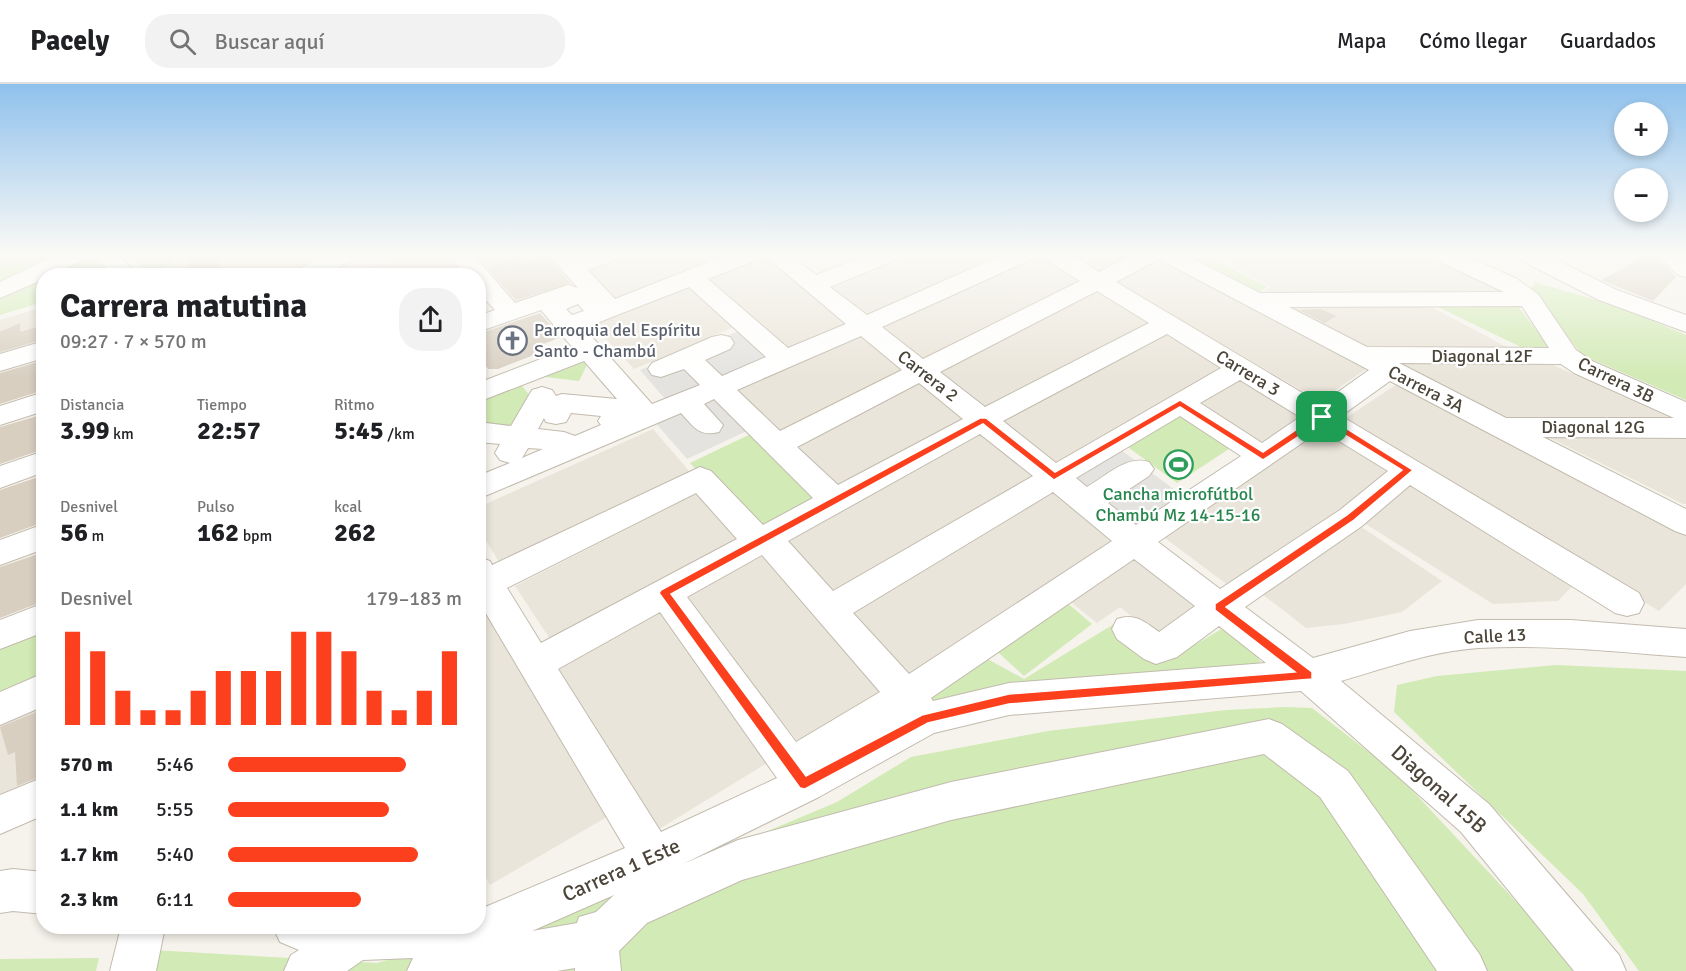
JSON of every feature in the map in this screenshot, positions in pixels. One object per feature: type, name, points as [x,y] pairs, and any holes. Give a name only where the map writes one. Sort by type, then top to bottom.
[{"type":"street","points":[[494,295],[511,313]]},
{"type":"street","points":[[486,322],[511,313],[536,295]]},
{"type":"street","points":[[598,295],[611,309],[645,295]]},
{"type":"street","points":[[713,295],[784,359]]},
{"type":"street","name":"Carrera 2","points":[[826,295],[1136,542],[1308,675]]},
{"type":"street","points":[[486,479],[718,388],[932,295]]},
{"type":"street","points":[[776,445],[1069,295]]},
{"type":"street","name":"Carrera 3","points":[[1120,295],[1627,603]]},
{"type":"street","name":"Carrera 3A","points":[[1243,295],[1686,523]]},
{"type":"street","name":"Carrera 3B","points":[[1524,295],[1568,356],[1583,367],[1686,412]]},
{"type":"street","points":[[1609,295],[1684,321]]},
{"type":"street","points":[[1252,300],[1529,299]]},
{"type":"street","points":[[536,663],[983,420],[1167,324]]},
{"type":"street","points":[[661,369],[721,343]]},
{"type":"street","points":[[0,363],[36,352]]},
{"type":"street","name":"Diagonal 12F","points":[[1360,355],[1568,356]]},
{"type":"street","points":[[688,358],[835,501]]},
{"type":"street","points":[[486,390],[555,364],[640,408],[486,479]]},
{"type":"street","points":[[555,364],[599,406],[636,410]]},
{"type":"street","points":[[486,479],[519,437],[555,364]]},
{"type":"street","points":[[555,364],[575,437]]},
{"type":"street","points":[[829,610],[1240,368]]},
{"type":"street","points":[[486,578],[700,477],[829,610],[915,707],[1136,542],[1388,370]]},
{"type":"street","points":[[685,401],[709,425]]},
{"type":"street","points":[[1180,403],[1263,457]]},
{"type":"street","points":[[0,416],[36,404]]},
{"type":"street","points":[[575,437],[599,406]]},
{"type":"street","name":"Diagonal 12G","points":[[1500,426],[1686,428]]},
{"type":"street","points":[[486,433],[519,437],[575,437]]},
{"type":"street","points":[[0,477],[36,464]]},
{"type":"street","points":[[1086,502],[1138,469]]},
{"type":"street","points":[[1129,629],[1159,650],[1351,518],[1408,470]]},
{"type":"street","points":[[1653,506],[1686,507]]},
{"type":"street","points":[[0,553],[36,539]]},
{"type":"street","points":[[486,588],[536,663],[652,857]]},
{"type":"street","points":[[664,593],[798,775]]},
{"type":"street","points":[[0,636],[36,620]]},
{"type":"street","name":"Calle 13","points":[[915,707],[1308,675],[1410,646],[1478,634],[1572,634],[1686,643]]},
{"type":"street","name":"Diagonal 15B","points":[[1308,675],[1475,818],[1603,971]]},
{"type":"street","points":[[0,709],[36,693]]},
{"type":"street","name":"Carrera 1 Este","points":[[486,933],[595,928],[652,857],[915,707]]},
{"type":"street","points":[[430,971],[595,928],[632,908],[738,861],[951,801],[1269,736],[1334,784],[1464,971]]},
{"type":"street","points":[[0,815],[36,799]]},
{"type":"street","points":[[0,892],[13,890],[36,892]]},
{"type":"street","points":[[133,971],[141,934]]},
{"type":"street","name":"Carrera 1 Este","points":[[335,934],[357,938],[474,934]]},
{"type":"street","points":[[307,971],[357,938]]},
{"type":"shaded area","points":[[504,295],[546,295],[514,307]]},
{"type":"shaded area","points":[[610,295],[627,295],[615,300]]},
{"type":"shaded area","points":[[662,295],[700,295],[734,327],[634,369],[592,323]]},
{"type":"shaded area","points":[[721,295],[816,295],[852,324],[786,353]]},
{"type":"shaded area","points":[[839,295],[917,295],[868,317]]},
{"type":"shaded area","points":[[949,295],[1054,295],[924,359],[882,326]]},
{"type":"shaded area","points":[[1084,295],[1107,295],[1151,322],[987,411],[935,371]]},
{"type":"shaded area","points":[[1138,295],[1231,295],[1366,369],[1320,401]]},
{"type":"shaded area","points":[[1257,295],[1337,295],[1255,297]]},
{"type":"shaded area","points":[[1258,301],[1424,303],[1514,351],[1363,354]]},
{"type":"shaded area","points":[[36,309],[36,346],[0,358],[0,320]]},
{"type":"shaded area","points":[[739,331],[767,358],[666,400],[640,370]]},
{"type":"shaded area","points":[[863,332],[912,370],[778,437],[729,389]]},
{"type":"shaded area","points":[[1168,332],[1227,369],[1055,467],[999,421]]},
{"type":"shaded area","points":[[1370,358],[1540,359],[1686,425],[1503,426]]},
{"type":"shaded area","points":[[1240,369],[1317,417],[1263,454],[1184,403]]},
{"type":"shaded area","points":[[921,378],[972,419],[835,493],[787,446]]},
{"type":"shaded area","points":[[1397,384],[1686,533],[1686,584],[1659,611],[1343,420]]},
{"type":"shaded area","points":[[715,392],[751,429],[687,459],[653,420]]},
{"type":"shaded area","points":[[1317,423],[1401,473],[1244,597],[1158,533]]},
{"type":"shaded area","points":[[653,429],[690,472],[499,562],[486,541],[486,504]]},
{"type":"shaded area","points":[[980,430],[1037,476],[833,598],[779,540]]},
{"type":"shaded area","points":[[1536,431],[1686,432],[1686,504],[1683,504]]},
{"type":"shaded area","points":[[1117,447],[1187,499],[1135,532],[1066,476]]},
{"type":"shaded area","points":[[1410,473],[1580,578],[1558,601],[1493,604],[1356,518]]},
{"type":"shaded area","points":[[1055,486],[1122,540],[907,682],[843,613]]},
{"type":"shaded area","points":[[706,489],[748,535],[552,642],[515,586]]},
{"type":"shaded area","points":[[1351,520],[1442,581],[1402,612],[1344,624],[1306,628],[1257,590]]},
{"type":"shaded area","points":[[1136,546],[1213,607],[1163,642],[1120,607],[1097,623],[1062,595]]},
{"type":"shaded area","points":[[765,555],[883,695],[798,742],[686,597]]},
{"type":"shaded area","points":[[486,609],[612,814],[490,885],[486,877]]},
{"type":"shaded area","points":[[662,609],[769,762],[651,834],[554,664]]},
{"type":"shaded area","points":[[36,704],[36,790],[0,807],[0,721]]},
{"type":"green space","points":[[8,295],[36,295],[36,304],[0,315],[0,299]]},
{"type":"green space","points":[[1537,295],[1581,295],[1620,307],[1686,335],[1686,400],[1582,355]]},
{"type":"green space","points":[[1434,305],[1517,305],[1553,352],[1533,353]]},
{"type":"green space","points":[[590,359],[579,381],[537,376]]},
{"type":"green space","points":[[518,381],[535,402],[516,433],[486,430],[486,393]]},
{"type":"green space","name":"Cancha microfútbol Chambú Mz 14-15-16","points":[[1180,412],[1232,447],[1177,483],[1125,445]]},
{"type":"green space","points":[[757,431],[828,500],[759,538],[690,463]]},
{"type":"green space","points":[[1059,596],[1092,624],[1024,676],[990,645]]},
{"type":"green space","points":[[36,622],[36,689],[0,706],[0,638]]},
{"type":"green space","points":[[1114,624],[1166,662],[1225,627],[1255,652],[1265,670],[934,714],[918,695],[982,656],[1024,679]]},
{"type":"green space","points":[[1556,665],[1686,671],[1686,971],[1639,971],[1583,894],[1394,712],[1397,685],[1437,676]]},
{"type":"green space","points":[[1312,708],[1397,774],[1552,940],[1574,971],[112,971],[118,948],[377,963],[614,896],[837,802],[911,757],[1048,731],[1226,710]]},
{"type":"green space","points":[[99,958],[96,971],[0,971],[0,959]]},
{"type":"building","points":[[512,295],[532,295],[516,300]]},
{"type":"building","points":[[1639,295],[1658,295],[1653,301]]},
{"type":"building","points":[[1321,309],[1336,316],[1325,323],[1299,310]]},
{"type":"building","name":"Parroquia del Espíritu Santo - Chambú","points":[[540,313],[561,337],[541,345],[545,349],[539,353],[498,369],[488,369],[486,366],[486,331]]},
{"type":"building","points":[[20,323],[20,332],[36,327],[36,341],[0,352],[0,332]]},
{"type":"building","points":[[36,362],[36,393],[0,404],[0,373]]},
{"type":"building","points":[[36,416],[36,452],[0,464],[0,427]]},
{"type":"building","points":[[36,478],[36,525],[0,538],[0,490]]},
{"type":"building","points":[[36,555],[36,604],[0,618],[0,567]]},
{"type":"building","points":[[36,712],[36,778],[17,786],[15,752],[8,755],[0,727]]},
{"type":"place","name":"Parroquia del Espíritu Santo - Chambú","points":[[513,340]]},
{"type":"place","name":"Cancha microfútbol Chambú Mz 14-15-16","points":[[1178,465]]},
{"type":"route","points":[[1180,403],[1263,457],[1322,417],[1408,470],[1351,518],[1219,607],[1308,675],[1009,699],[926,719],[805,784],[664,593],[983,420],[1054,477],[1180,403]]}]
